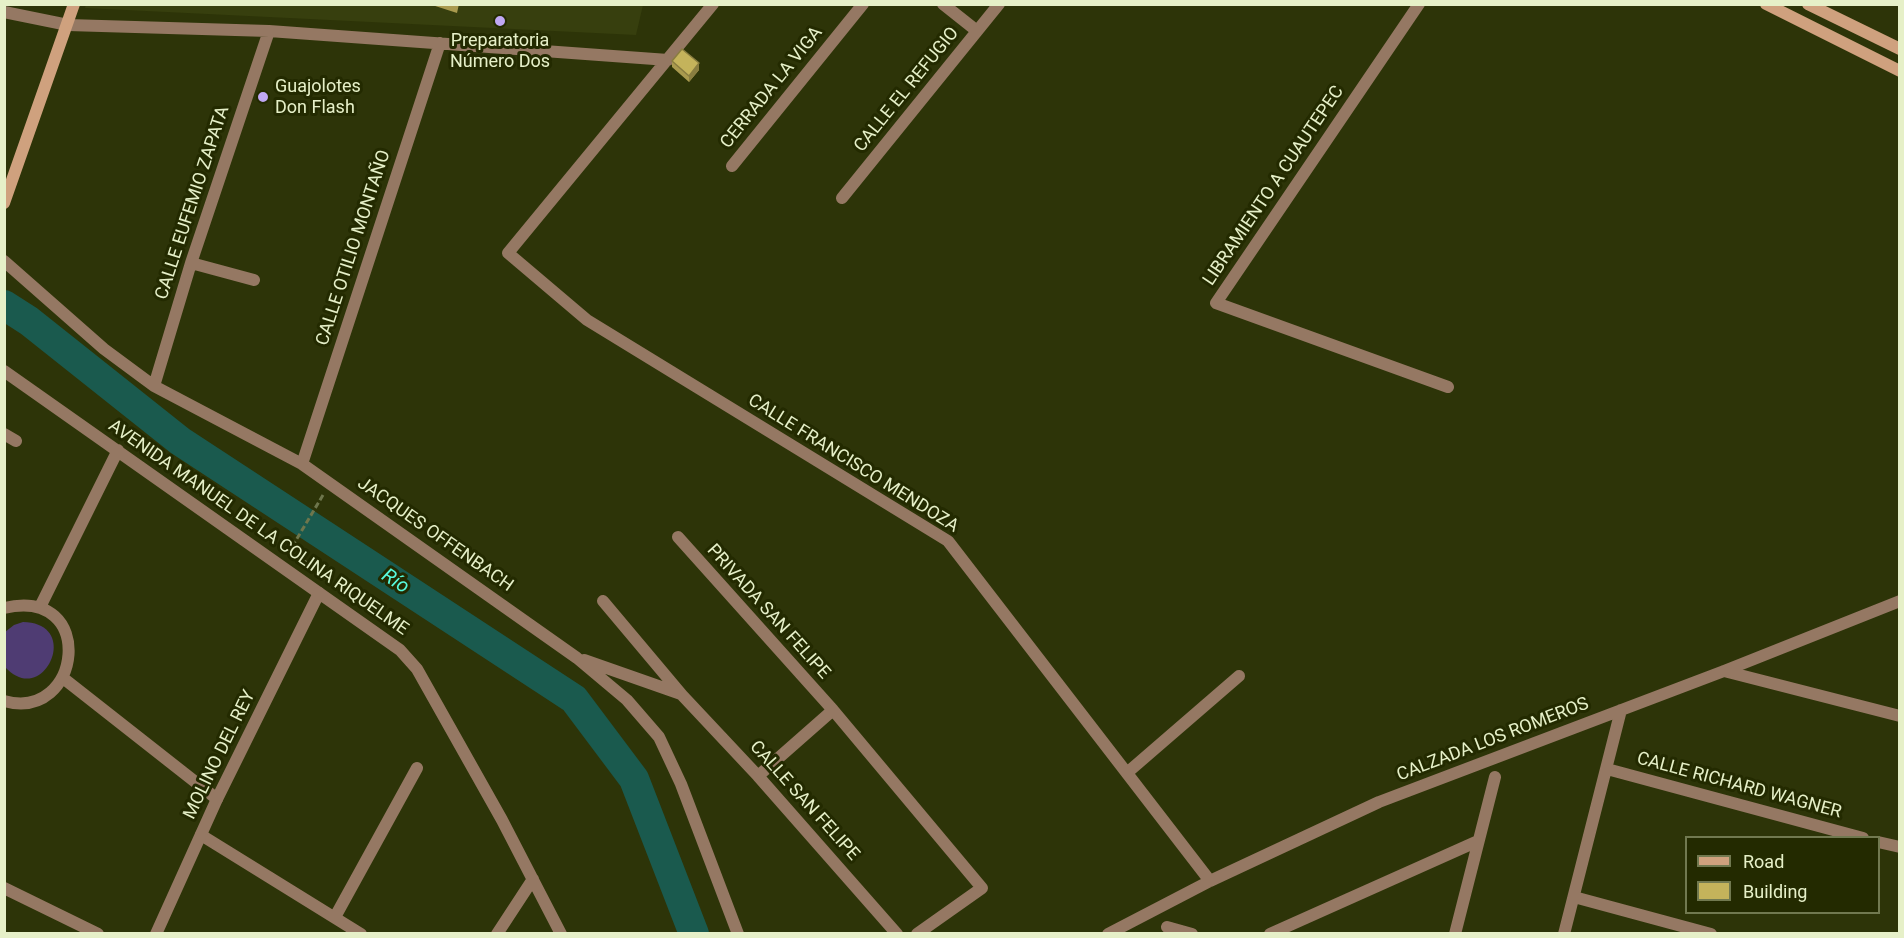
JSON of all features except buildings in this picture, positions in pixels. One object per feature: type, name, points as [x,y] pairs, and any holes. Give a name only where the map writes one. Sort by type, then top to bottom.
[{"type":"main road","points":[[4,203],[74,4]]},
{"type":"main road","points":[[1766,4],[1777,12],[1899,71]]},
{"type":"main road","points":[[1808,4],[1899,49]]},
{"type":"street","points":[[4,12],[68,26],[269,31],[668,60],[713,4]]},
{"type":"street","name":"CERRADA LA VIGA","points":[[732,166],[864,4]]},
{"type":"street","points":[[943,4],[977,31]]},
{"type":"street","name":"CALLE EL REFUGIO","points":[[842,198],[999,4]]},
{"type":"street","name":"LIBRAMIENTO A CUAUTEPEC","points":[[1419,4],[1216,303],[1448,387]]},
{"type":"street","name":"CALLE EUFEMIO ZAPATA","points":[[154,386],[191,263],[269,31]]},
{"type":"street","name":"CALLE OTILIO MONTAÑO","points":[[302,464],[440,43]]},
{"type":"street","name":"CALLE FRANCISCO MENDOZA","points":[[668,60],[508,254],[587,320],[948,541],[1210,881]]},
{"type":"street","name":"JACQUES OFFENBACH","points":[[4,261],[104,349],[154,386],[302,464],[578,658],[627,700],[659,737],[681,784],[738,933]]},
{"type":"street","points":[[191,263],[254,279]]},
{"type":"street","name":"AVENIDA MANUEL DE LA COLINA RIQUELME","points":[[4,371],[400,650],[417,669],[561,933]]},
{"type":"street","points":[[40,607],[118,450]]},
{"type":"street","name":"PRIVADA SAN FELIPE","points":[[678,537],[833,710]]},
{"type":"street","name":"MOLINO DEL REY","points":[[156,933],[217,799],[319,593]]},
{"type":"street","name":"CALZADA LOS ROMEROS","points":[[1108,933],[1210,881],[1379,802],[1724,671],[1899,601]]},
{"type":"street","points":[[603,602],[682,694]]},
{"type":"street","points":[[4,608],[20,605],[40,607],[57,618],[68,636],[70,657],[63,678],[49,693],[34,701],[14,704],[4,701]]},
{"type":"street","points":[[578,658],[682,694]]},
{"type":"street","points":[[1724,671],[1899,716]]},
{"type":"street","points":[[1128,772],[1239,676]]},
{"type":"street","points":[[63,678],[217,799]]},
{"type":"street","name":"CALLE SAN FELIPE","points":[[682,694],[897,933]]},
{"type":"street","points":[[758,776],[833,710],[982,888],[919,933]]},
{"type":"street","points":[[1564,933],[1621,710]]},
{"type":"street","points":[[335,917],[417,768]]},
{"type":"street","name":"CALLE RICHARD WAGNER","points":[[1607,769],[1859,836]]},
{"type":"street","points":[[1455,933],[1495,777]]},
{"type":"street","points":[[201,835],[361,933]]},
{"type":"street","points":[[1270,933],[1478,841]]},
{"type":"street","points":[[1880,842],[1899,847]]},
{"type":"street","points":[[497,933],[532,879]]},
{"type":"street","points":[[4,888],[98,933]]},
{"type":"street","points":[[1574,897],[1711,933]]},
{"type":"street","points":[[1167,927],[1192,933]]},
{"type":"path","points":[[290,552],[324,495]]},
{"type":"shaded area","name":"Preparatoria Número Dos","points":[[86,4],[643,5],[636,35],[85,8]]},
{"type":"shaded area","points":[[23,622],[41,626],[51,635],[54,648],[51,661],[43,671],[32,678],[19,677],[5,667],[5,632]]},
{"type":"waterway","name":"Río","points":[[4,305],[29,321],[180,441],[574,699],[634,779],[694,934]]},
{"type":"place","name":"Preparatoria Número Dos","points":[[500,21]]},
{"type":"place","name":"Guajolotes Don Flash","points":[[263,97]]}]
